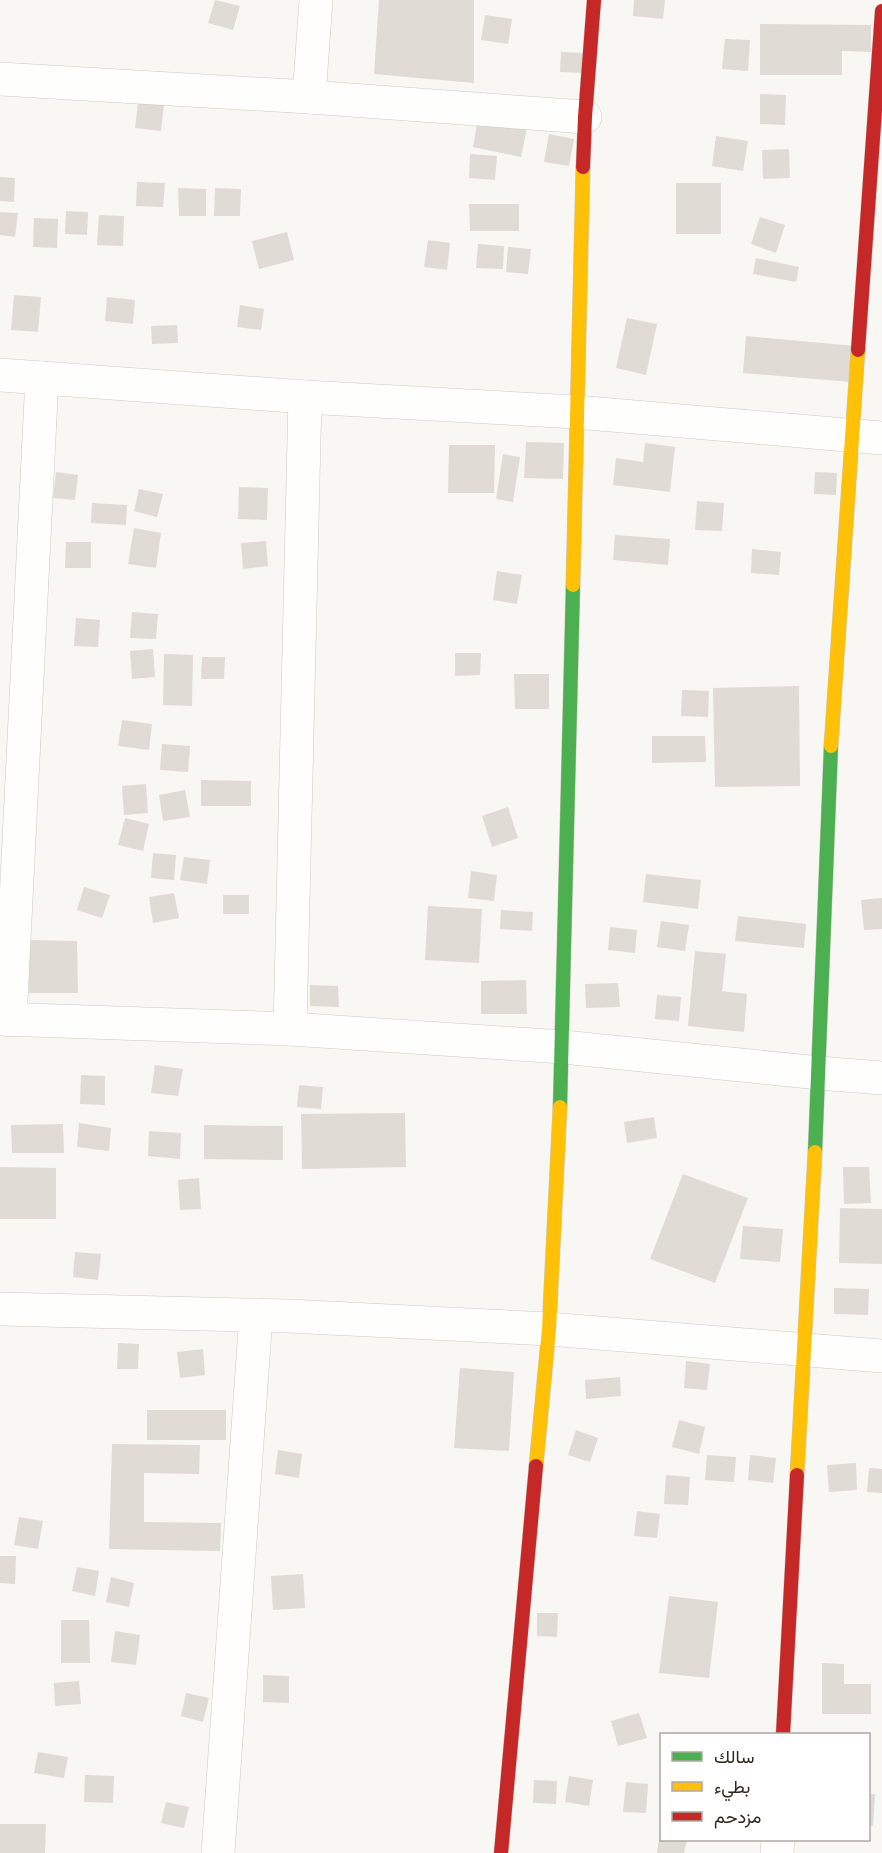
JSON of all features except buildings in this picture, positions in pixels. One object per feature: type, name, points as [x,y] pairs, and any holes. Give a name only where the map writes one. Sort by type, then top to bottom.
[{"type":"street","points":[[309,97],[315,0]]},
{"type":"street","points":[[501,1853],[549,1329],[563,1047],[576,412],[585,117],[594,0]]},
{"type":"street","points":[[783,1733],[819,1074],[831,740],[867,437],[882,11]]},
{"type":"street","points":[[0,79],[309,97],[585,117]]},
{"type":"street","points":[[0,375],[305,397],[576,412],[867,437]]},
{"type":"street","points":[[42,378],[5,1020],[290,1029],[563,1047],[819,1074],[882,1078]]},
{"type":"street","points":[[290,1029],[305,397]]},
{"type":"street","points":[[0,1309],[256,1315],[549,1329],[882,1356]]},
{"type":"street","points":[[218,1853],[256,1315]]},
{"type":"traffic: fast","points":[[560,1107],[573,585]]},
{"type":"traffic: fast","points":[[815,1152],[831,746]]},
{"type":"traffic: slow","points":[[573,585],[583,167]]},
{"type":"traffic: slow","points":[[831,746],[858,350]]},
{"type":"traffic: slow","points":[[536,1466],[549,1329],[560,1107]]},
{"type":"traffic: slow","points":[[797,1475],[815,1152]]},
{"type":"traffic: jam","points":[[583,167],[594,0]]},
{"type":"traffic: jam","points":[[858,350],[882,11]]},
{"type":"traffic: jam","points":[[501,1853],[536,1466]]},
{"type":"traffic: jam","points":[[783,1733],[797,1475]]}]
